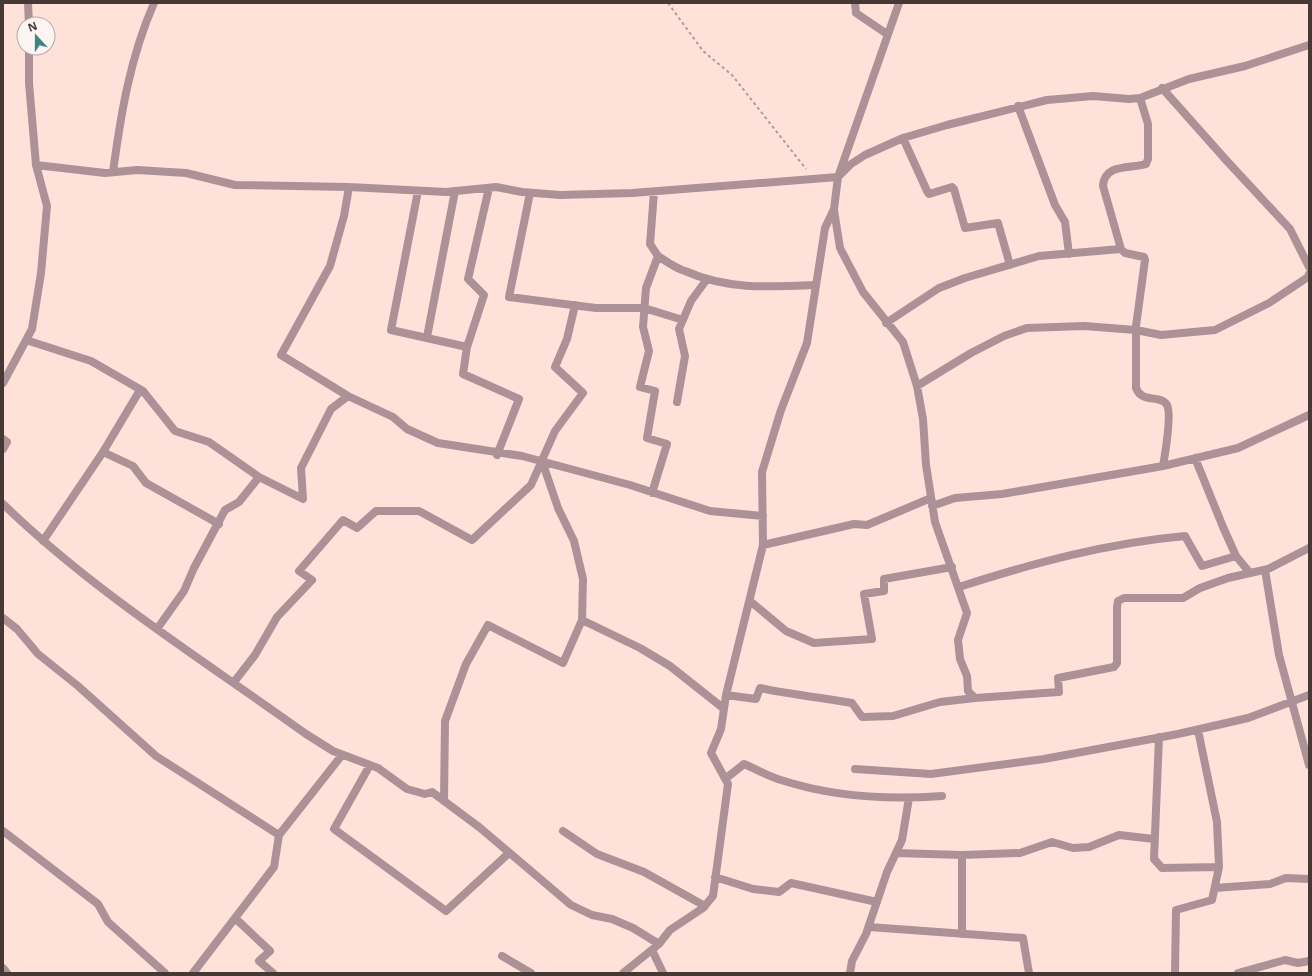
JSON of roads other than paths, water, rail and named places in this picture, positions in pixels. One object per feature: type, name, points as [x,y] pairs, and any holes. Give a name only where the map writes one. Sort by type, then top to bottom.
[{"type":"street","points":[[28,3],[28,16]]},
{"type":"street","points":[[114,172],[122,107],[141,33],[154,3]]},
{"type":"street","points":[[855,3],[856,13],[887,34]]},
{"type":"street","points":[[899,3],[838,177],[834,209],[840,248],[863,292],[886,323],[903,342],[917,386],[923,420],[926,465],[935,522],[967,613],[958,640],[960,659],[967,676],[968,691],[975,698]]},
{"type":"street","points":[[36,165],[105,173],[137,170],[186,173],[235,185],[349,187],[418,191],[455,191],[489,188],[560,195],[654,192],[838,177],[851,164],[865,154],[903,138],[1018,106],[1068,97],[1094,96],[1129,99],[1140,98],[1162,88],[1189,79],[1245,66],[1309,46]]},
{"type":"street","points":[[3,383],[32,329],[41,273],[47,206],[36,165],[29,83],[29,56]]},
{"type":"street","points":[[1162,88],[1290,229],[1309,267]]},
{"type":"street","points":[[1140,98],[1148,124],[1148,160],[1146,164],[1114,169],[1109,172],[1103,181],[1121,249],[1125,253],[1144,257],[1145,260],[1136,330],[1136,388],[1138,393],[1142,396],[1164,401],[1168,409],[1168,427],[1163,466]]},
{"type":"street","points":[[1018,106],[1054,205],[1065,222],[1069,254]]},
{"type":"street","points":[[903,138],[929,194],[952,187],[954,189],[965,228],[998,223],[1010,265]]},
{"type":"street","points":[[349,187],[344,216],[330,266],[281,355],[348,396],[393,417],[407,429],[438,443],[498,454],[522,456],[710,511],[763,516]]},
{"type":"street","points":[[489,188],[468,279],[484,295],[467,346],[464,374],[519,399],[498,454]]},
{"type":"street","points":[[418,191],[392,330],[467,346]]},
{"type":"street","points":[[427,338],[455,191]]},
{"type":"street","points":[[654,192],[650,244],[658,256],[684,271],[707,279],[751,287],[816,285]]},
{"type":"street","points":[[530,193],[509,297],[596,308],[644,308],[683,320]]},
{"type":"street","points":[[623,973],[659,944],[670,930],[705,906],[713,896],[728,784],[711,753],[721,730],[726,695],[764,545],[762,472],[781,410],[807,343],[825,228],[834,209]]},
{"type":"street","points":[[886,323],[939,288],[965,278],[1039,256],[1121,249]]},
{"type":"street","points":[[652,493],[667,444],[647,438],[655,391],[640,387],[650,351],[643,327],[646,288],[658,256]]},
{"type":"street","points":[[917,386],[971,353],[1004,336],[1027,328],[1084,326],[1136,330],[1161,335],[1215,330],[1269,303],[1308,277],[1309,274]]},
{"type":"street","points":[[677,402],[685,356],[680,329],[691,301],[707,279]]},
{"type":"street","points":[[234,682],[255,655],[277,617],[312,580],[299,571],[343,520],[357,528],[376,511],[419,511],[472,540],[531,485],[555,431],[583,393],[555,367],[567,339],[575,305]]},
{"type":"street","points":[[26,340],[91,361],[140,390],[175,431],[209,442],[259,477],[303,499],[301,468],[331,409],[348,396]]},
{"type":"street","points":[[43,541],[103,452],[140,390]]},
{"type":"street","points":[[764,545],[854,524],[867,525],[932,502],[955,498],[1002,494],[1163,466],[1238,448],[1309,415]]},
{"type":"street","points":[[3,439],[7,442],[3,449]]},
{"type":"street","points":[[103,452],[133,466],[146,483],[219,524]]},
{"type":"street","points":[[1195,458],[1236,556],[1250,573]]},
{"type":"street","points":[[444,801],[445,721],[466,664],[488,625],[563,663],[582,620],[583,579],[574,541],[558,508],[542,461]]},
{"type":"street","points":[[157,629],[184,591],[194,568],[219,524],[225,510],[239,502],[259,477]]},
{"type":"street","points":[[3,504],[43,541],[157,629],[306,734],[333,751],[378,768],[407,789],[425,794],[432,792],[479,827],[571,905],[592,915],[612,919],[633,928],[659,944]]},
{"type":"street","points":[[959,587],[1062,556],[1159,538],[1185,536],[1202,566],[1236,556]]},
{"type":"street","points":[[726,695],[756,699],[760,688],[789,694],[830,699],[852,703],[862,717],[893,716],[940,702],[1059,692],[1058,678],[1114,668],[1117,663],[1118,601],[1124,598],[1183,598],[1200,588],[1265,570],[1309,548]]},
{"type":"street","points":[[750,601],[786,631],[814,643],[872,639],[864,594],[884,591],[884,579],[952,567]]},
{"type":"street","points":[[1265,570],[1279,655],[1309,765]]},
{"type":"street","points":[[3,618],[17,629],[38,654],[78,686],[156,756],[279,835]]},
{"type":"street","points":[[582,620],[640,648],[670,666],[723,708]]},
{"type":"street","points":[[855,769],[931,774],[1044,760],[1159,736],[1198,730],[1248,718],[1309,695]]},
{"type":"street","points":[[1175,973],[1176,910],[1212,900],[1219,867],[1217,822],[1198,730]]},
{"type":"street","points":[[1159,736],[1154,859],[1162,868],[1219,867]]},
{"type":"street","points":[[192,973],[274,867],[279,835],[342,755]]},
{"type":"street","points":[[725,779],[744,764],[780,780],[818,790],[858,796],[909,798],[942,796]]},
{"type":"street","points":[[370,765],[334,829],[446,911],[509,853]]},
{"type":"street","points":[[850,973],[852,961],[869,927],[877,902],[902,840],[909,798]]},
{"type":"street","points":[[3,831],[98,904],[108,922],[165,973]]},
{"type":"street","points":[[563,831],[598,854],[644,872],[705,906]]},
{"type":"street","points":[[896,853],[962,855],[1020,853],[1052,842],[1074,848],[1089,847],[1119,835],[1154,839]]},
{"type":"street","points":[[962,855],[962,934]]},
{"type":"street","points":[[715,878],[753,889],[779,892],[791,883],[877,902]]},
{"type":"street","points":[[1215,888],[1270,884],[1286,878],[1309,879]]},
{"type":"street","points":[[235,918],[270,951],[259,961],[273,973]]},
{"type":"street","points":[[869,927],[1023,938],[1029,973]]},
{"type":"street","points":[[652,950],[663,973]]},
{"type":"street","points":[[502,956],[531,973]]},
{"type":"street","points":[[1238,973],[1285,960],[1298,963],[1309,961]]},
{"type":"street","points":[[3,968],[8,973]]}]
